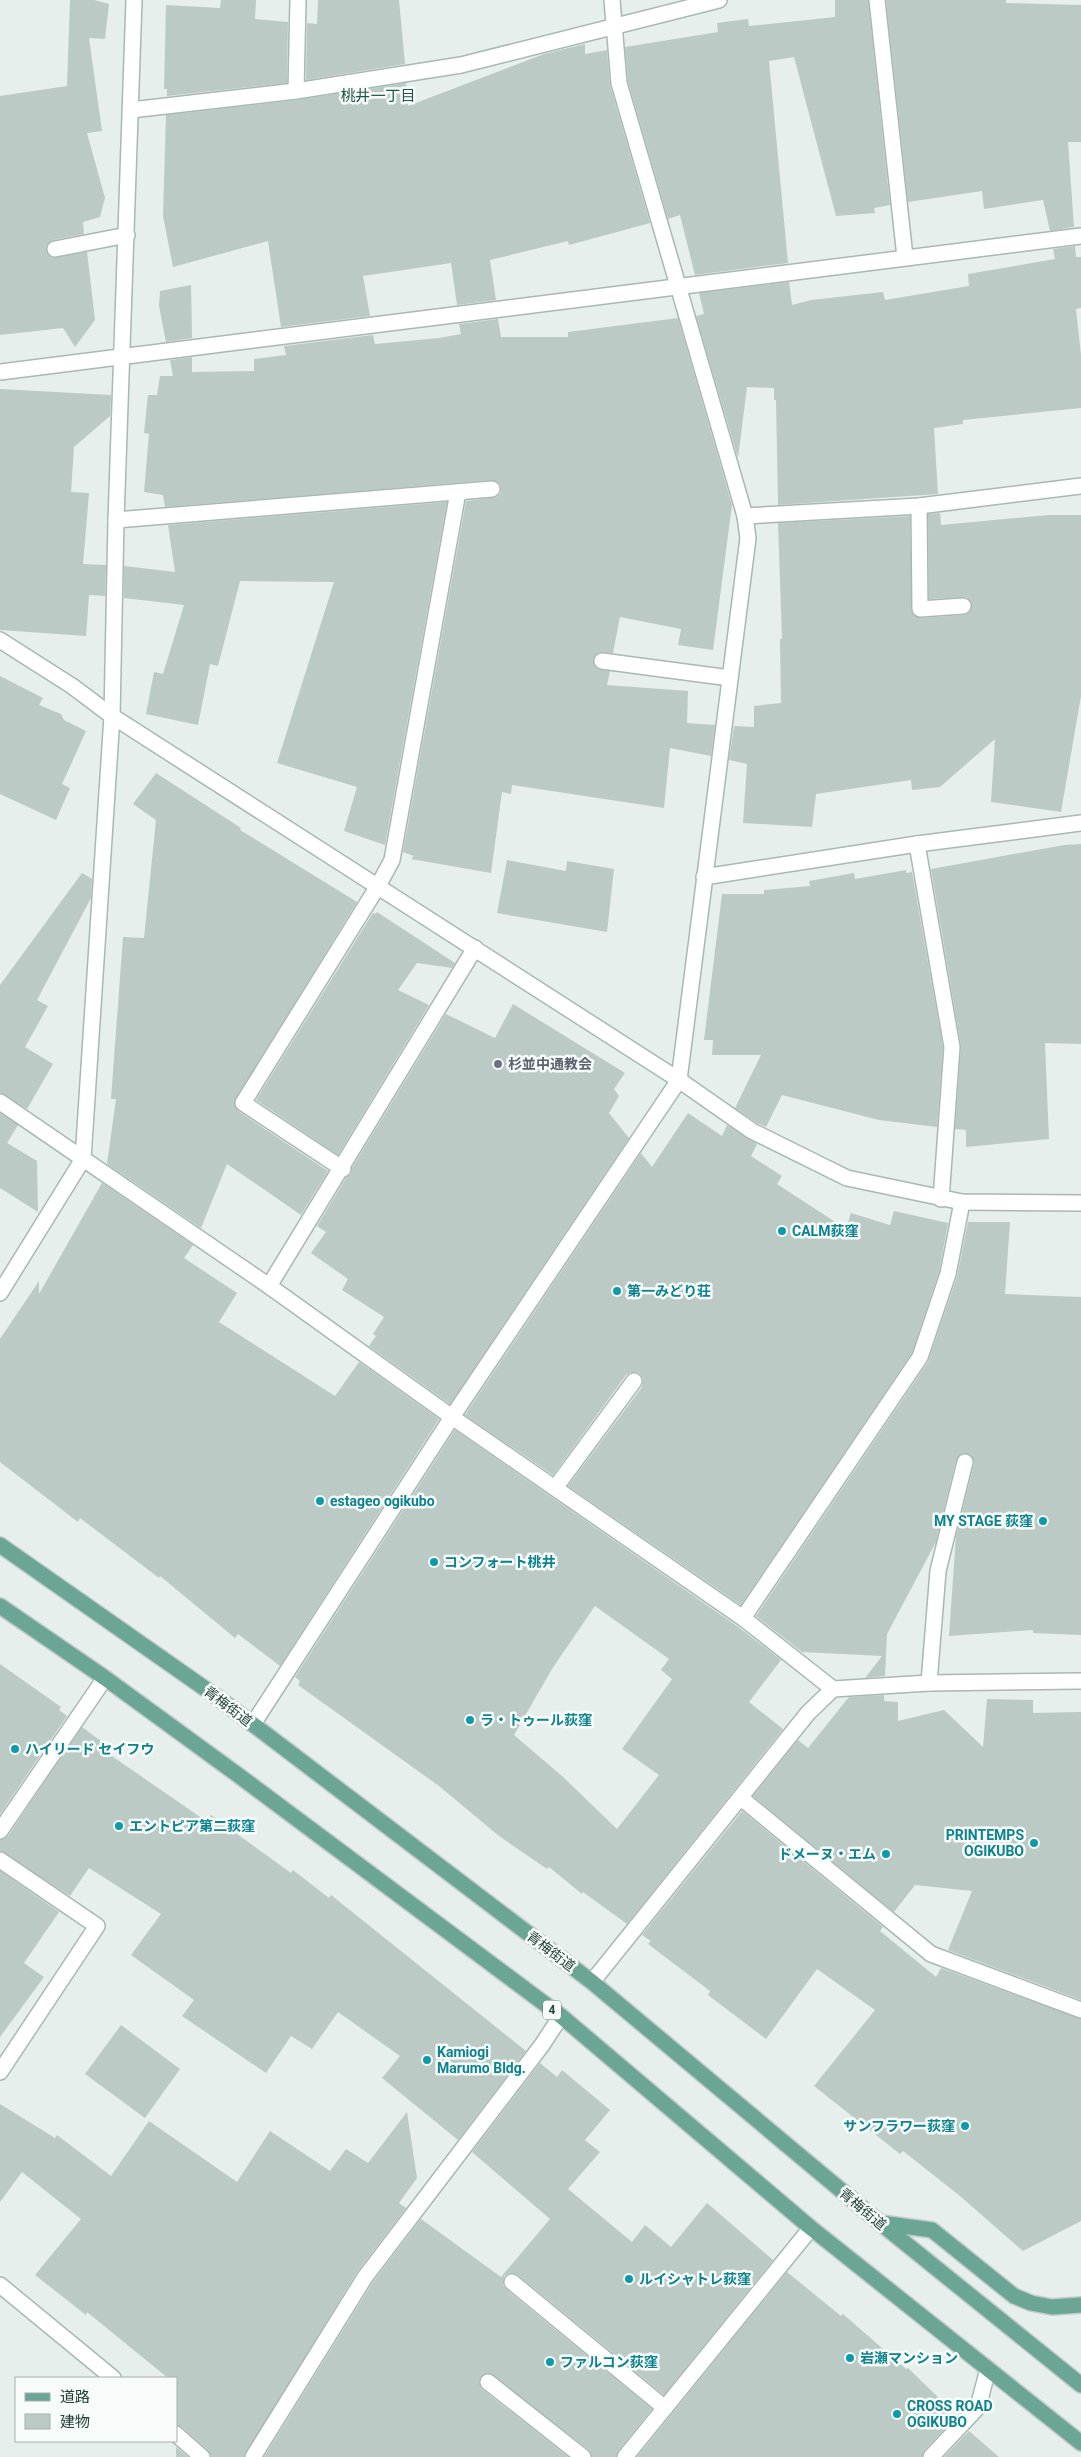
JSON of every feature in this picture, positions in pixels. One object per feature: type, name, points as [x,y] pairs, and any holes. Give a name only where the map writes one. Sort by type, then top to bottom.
[{"type":"main road","name":"青梅街道","points":[[0,1545],[179,1670],[592,1982],[879,2222],[1081,2385]]},
{"type":"main road","name":"4","points":[[0,1606],[105,1678],[561,2016],[812,2228],[1081,2443]]},
{"type":"main road","points":[[879,2222],[932,2230],[1014,2296],[1030,2303],[1052,2307],[1081,2305]]},
{"type":"street","points":[[0,1293],[83,1159],[112,716],[116,520],[134,0]]},
{"type":"street","points":[[296,90],[298,0]]},
{"type":"street","points":[[252,1724],[452,1416],[679,1080],[748,538],[745,516],[619,83],[612,0]]},
{"type":"street","points":[[131,110],[296,90],[461,65],[719,0]]},
{"type":"street","points":[[876,0],[905,258]]},
{"type":"street","points":[[55,249],[127,236]]},
{"type":"street","points":[[0,372],[1081,236]]},
{"type":"street","points":[[745,516],[919,506],[1081,486]]},
{"type":"street","points":[[116,520],[492,489]]},
{"type":"street","points":[[343,1169],[243,1103],[378,886],[392,860],[458,492]]},
{"type":"street","points":[[919,506],[920,609],[963,606]]},
{"type":"street","points":[[0,640],[72,686],[112,716],[679,1080],[752,1131],[847,1178],[941,1199],[962,1202],[1081,1202]]},
{"type":"street","points":[[602,661],[730,678]]},
{"type":"street","points":[[704,877],[917,844],[1081,823]]},
{"type":"street","points":[[917,844],[952,1047],[941,1199]]},
{"type":"street","points":[[269,1286],[343,1169],[475,948]]},
{"type":"street","points":[[0,1102],[269,1286],[554,1488],[743,1618],[833,1688],[930,1683],[1081,1681]]},
{"type":"street","points":[[743,1618],[920,1357],[948,1274],[962,1202]]},
{"type":"street","points":[[554,1488],[634,1381]]},
{"type":"street","points":[[930,1683],[938,1571],[965,1462]]},
{"type":"street","points":[[0,1831],[105,1678]]},
{"type":"street","points":[[592,1982],[808,1713],[833,1688]]},
{"type":"street","points":[[741,1798],[931,1954],[1081,2010]]},
{"type":"street","points":[[0,1860],[97,1926],[0,2072]]},
{"type":"street","points":[[253,2457],[365,2277],[561,2016]]},
{"type":"street","points":[[625,2457],[812,2228]]},
{"type":"street","points":[[512,2282],[665,2408]]},
{"type":"street","points":[[0,2285],[112,2377]]},
{"type":"street","points":[[930,2457],[978,2407],[988,2369]]},
{"type":"street","points":[[488,2382],[583,2457]]},
{"type":"street","points":[[178,2436],[202,2457]]},
{"type":"building","points":[[70,0],[94,0],[109,4],[105,39],[89,38],[102,131],[87,133],[105,198],[100,217],[83,222],[84,234],[53,240],[46,246],[48,255],[52,258],[87,252],[95,320],[75,347],[63,328],[0,335],[0,96],[67,86]]},
{"type":"building","points":[[221,0],[256,0],[255,19],[288,22],[287,83],[167,96],[167,89],[164,89],[166,5],[220,8]]},
{"type":"building","points":[[318,0],[399,0],[405,64],[306,80],[307,23],[317,24]]},
{"type":"building","points":[[835,0],[868,0],[890,205],[874,208],[875,213],[836,216],[794,57],[769,61],[788,263],[695,275],[680,215],[668,219],[628,81],[625,47],[718,32],[717,23],[748,19],[749,26],[835,17]]},
{"type":"building","points":[[886,0],[1006,0],[1006,3],[1081,5],[1081,142],[1068,142],[1074,227],[1050,231],[1043,200],[984,209],[982,191],[908,202]]},
{"type":"building","points":[[585,44],[585,54],[607,50],[610,85],[650,223],[569,245],[568,241],[490,260],[496,300],[457,305],[451,263],[363,276],[370,316],[281,327],[268,241],[173,267],[163,216],[166,115],[297,100],[406,83],[408,106],[544,54]]},
{"type":"building","points":[[1075,246],[1076,257],[1081,257],[1081,308],[1076,309],[1081,355],[1081,408],[963,420],[963,424],[934,428],[938,494],[778,505],[776,400],[774,400],[774,388],[747,387],[738,458],[696,316],[704,314],[699,293],[789,282],[792,305],[811,300],[883,292],[885,300],[969,286],[968,274],[1055,259],[1053,249]]},
{"type":"building","points":[[191,285],[192,338],[166,342],[159,306],[160,291]]},
{"type":"building","points":[[678,318],[732,505],[713,650],[678,645],[681,629],[620,617],[613,653],[599,652],[593,660],[597,669],[610,671],[607,685],[688,691],[687,723],[715,725],[711,756],[670,748],[664,808],[512,785],[511,794],[502,792],[491,873],[411,859],[414,856],[403,852],[466,501],[497,497],[501,493],[500,484],[491,480],[165,507],[163,495],[144,492],[149,434],[144,433],[148,395],[157,395],[160,376],[173,376],[170,360],[192,357],[192,372],[254,371],[254,359],[286,355],[284,346],[373,335],[375,344],[439,338],[461,334],[459,324],[498,319],[501,337],[568,337],[568,332]]},
{"type":"building","points":[[0,389],[111,395],[110,416],[74,447],[71,492],[89,493],[83,564],[106,565],[105,596],[89,595],[86,636],[0,630]]},
{"type":"building","points":[[447,502],[385,845],[344,831],[357,787],[277,763],[334,582],[240,581],[218,666],[210,664],[198,725],[146,714],[154,672],[163,674],[184,605],[124,598],[124,566],[175,572],[168,525]]},
{"type":"building","points":[[940,513],[941,525],[1049,515],[1081,515],[1081,696],[1061,812],[991,802],[995,739],[940,787],[912,790],[911,780],[816,794],[812,827],[743,823],[747,764],[729,760],[734,726],[754,727],[754,706],[781,703],[780,639],[782,639],[778,523],[910,516],[912,613],[921,618],[964,615],[969,613],[972,606],[967,597],[929,599],[928,514]]},
{"type":"building","points":[[0,676],[43,698],[39,705],[61,714],[64,720],[86,731],[62,784],[70,788],[56,820],[0,794]]},
{"type":"building","points":[[156,773],[241,828],[240,830],[357,902],[234,1102],[238,1111],[328,1171],[301,1215],[227,1164],[201,1228],[107,1164],[116,1099],[111,1099],[123,937],[144,938],[156,820],[133,804]]},
{"type":"building","points":[[1081,844],[1081,1044],[1045,1043],[1049,1139],[966,1147],[966,1130],[955,1129],[961,1046],[931,869],[1064,845]]},
{"type":"building","points":[[507,860],[566,871],[567,861],[614,869],[607,932],[497,913]]},
{"type":"building","points":[[906,870],[906,873],[912,872],[943,1047],[937,1127],[879,1120],[782,1095],[766,1127],[757,1123],[735,1108],[761,1055],[712,1055],[713,1040],[704,1040],[722,894],[764,894],[764,890],[810,886],[809,881],[854,873],[855,879]]},
{"type":"building","points":[[82,873],[92,879],[91,898],[37,1000],[48,1006],[25,1047],[53,1064],[27,1109],[0,1093],[0,985]]},
{"type":"building","points":[[377,912],[455,963],[452,968],[417,963],[398,990],[429,1005],[338,1155],[256,1100],[373,913]]},
{"type":"building","points":[[513,1004],[625,1073],[614,1089],[619,1096],[609,1113],[629,1138],[450,1404],[369,1346],[376,1336],[373,1334],[384,1317],[342,1290],[348,1279],[311,1253],[326,1232],[317,1226],[346,1178],[351,1174],[352,1168],[446,1014],[495,1038]]},
{"type":"building","points":[[0,1113],[18,1125],[7,1143],[37,1161],[38,1212],[0,1188]]},
{"type":"building","points":[[688,1113],[722,1136],[727,1125],[757,1144],[751,1156],[782,1176],[777,1184],[846,1229],[851,1213],[890,1225],[894,1211],[948,1223],[939,1272],[912,1353],[741,1605],[568,1486],[642,1387],[643,1378],[639,1373],[631,1372],[626,1375],[553,1475],[465,1415],[641,1153],[652,1167]]},
{"type":"building","points":[[102,1183],[193,1245],[184,1258],[237,1293],[219,1322],[335,1396],[359,1362],[439,1419],[280,1666],[238,1634],[235,1638],[160,1576],[159,1578],[80,1518],[78,1522],[0,1462],[0,1339],[39,1281],[39,1294]]},
{"type":"building","points":[[968,1222],[1010,1222],[1005,1294],[1081,1297],[1081,1635],[1033,1633],[1033,1630],[949,1636],[956,1536],[974,1464],[971,1455],[963,1453],[956,1460],[936,1542],[887,1634],[885,1676],[865,1678],[882,1656],[802,1652],[756,1616],[928,1362],[957,1277]]},
{"type":"building","points":[[455,1430],[737,1626],[781,1660],[749,1702],[783,1729],[627,1924],[583,1892],[582,1894],[549,1867],[547,1869],[499,1836],[439,1786],[298,1685],[300,1681],[295,1677]],"holes":[[[595,1606],[669,1659],[661,1670],[672,1679],[622,1749],[659,1775],[617,1829],[562,1776],[514,1735],[552,1669]]]},
{"type":"building","name":"ハイリード セイフウ","points":[[0,1664],[61,1707],[59,1710],[67,1716],[0,1814]]},
{"type":"building","points":[[884,1695],[884,1701],[898,1702],[898,1721],[944,1710],[983,1747],[987,1699],[1033,1700],[1033,1713],[1081,1712],[1081,2000],[948,1950],[972,1891],[915,1885],[894,1912],[753,1796],[798,1740],[808,1748],[849,1697]]},
{"type":"building","points":[[82,1727],[109,1747],[106,1752],[206,1821],[211,1815],[291,1873],[293,1870],[329,1898],[331,1895],[526,2051],[458,2140],[382,2078],[400,2056],[338,2012],[312,2049],[291,2036],[266,2073],[182,2016],[194,2000],[131,1955],[161,1914],[89,1868],[70,1896],[0,1851],[0,1840],[8,1836]]},
{"type":"building","points":[[742,1811],[883,1927],[880,1931],[936,1977],[941,1968],[1081,2019],[1081,2221],[1023,2251],[960,2196],[903,2151],[900,2154],[814,2086],[875,2010],[817,1969],[766,2039],[708,1995],[710,1991],[648,1944],[651,1941],[642,1935]]},
{"type":"building","points":[[0,1871],[59,1912],[24,1963],[44,1977],[0,2037]]},
{"type":"building","points":[[121,2025],[180,2069],[145,2118],[85,2074]]},
{"type":"building","points":[[540,2063],[557,2077],[562,2070],[610,2110],[585,2140],[600,2152],[568,2189],[632,2242],[645,2225],[671,2247],[707,2203],[773,2260],[664,2395],[518,2275],[509,2273],[504,2276],[503,2285],[506,2289],[652,2409],[618,2451],[616,2457],[592,2457],[589,2450],[489,2373],[484,2374],[479,2380],[482,2389],[568,2457],[264,2457],[373,2282],[421,2219],[501,2277],[550,2219],[472,2152]]},
{"type":"building","points":[[0,2104],[55,2138],[57,2135],[111,2176],[149,2121],[237,2182],[270,2131],[330,2171],[346,2149],[368,2163],[407,2112],[417,2178],[399,2203],[406,2208],[357,2272],[244,2457],[211,2457],[208,2450],[178,2426],[178,2377],[167,2377],[87,2312],[86,2315],[35,2275],[81,2219],[22,2172],[0,2202]]},
{"type":"building","points":[[787,2272],[841,2316],[843,2314],[906,2369],[908,2368],[944,2403],[941,2406],[955,2418],[924,2451],[922,2457],[637,2457]]},
{"type":"building","points":[[969,2431],[999,2457],[944,2457]]},
{"type":"building","points":[[176,2447],[188,2457],[176,2457]]},
{"type":"place","name":"杉並中通教会","points":[[498,1064]]},
{"type":"place","name":"CALM荻窪","points":[[782,1231]]},
{"type":"place","name":"第一みどり荘","points":[[617,1291]]},
{"type":"place","name":"estageo ogikubo","points":[[320,1501]]},
{"type":"place","name":"MY STAGE 荻窪","points":[[1043,1521]]},
{"type":"place","name":"コンフォート桃井","points":[[434,1562]]},
{"type":"place","name":"ラ・トゥール荻窪","points":[[470,1720]]},
{"type":"place","name":"ハイリード セイフウ","points":[[15,1749]]},
{"type":"place","name":"エントピア第二荻窪","points":[[119,1826]]},
{"type":"place","name":"PRINTEMPS OGIKUBO","points":[[1034,1843]]},
{"type":"place","name":"ドメーヌ・エム","points":[[886,1854]]},
{"type":"place","name":"Kamiogi Marumo Bldg.","points":[[427,2060]]},
{"type":"place","name":"サンフラワー荻窪","points":[[965,2126]]},
{"type":"place","name":"ルイシャトレ荻窪","points":[[629,2279]]},
{"type":"place","name":"岩瀬マンション","points":[[850,2358]]},
{"type":"place","name":"ファルコン荻窪","points":[[550,2362]]},
{"type":"place","name":"CROSS ROAD OGIKUBO","points":[[897,2414]]},
{"type":"district","name":"桃井一丁目","points":[[378,96]]}]
